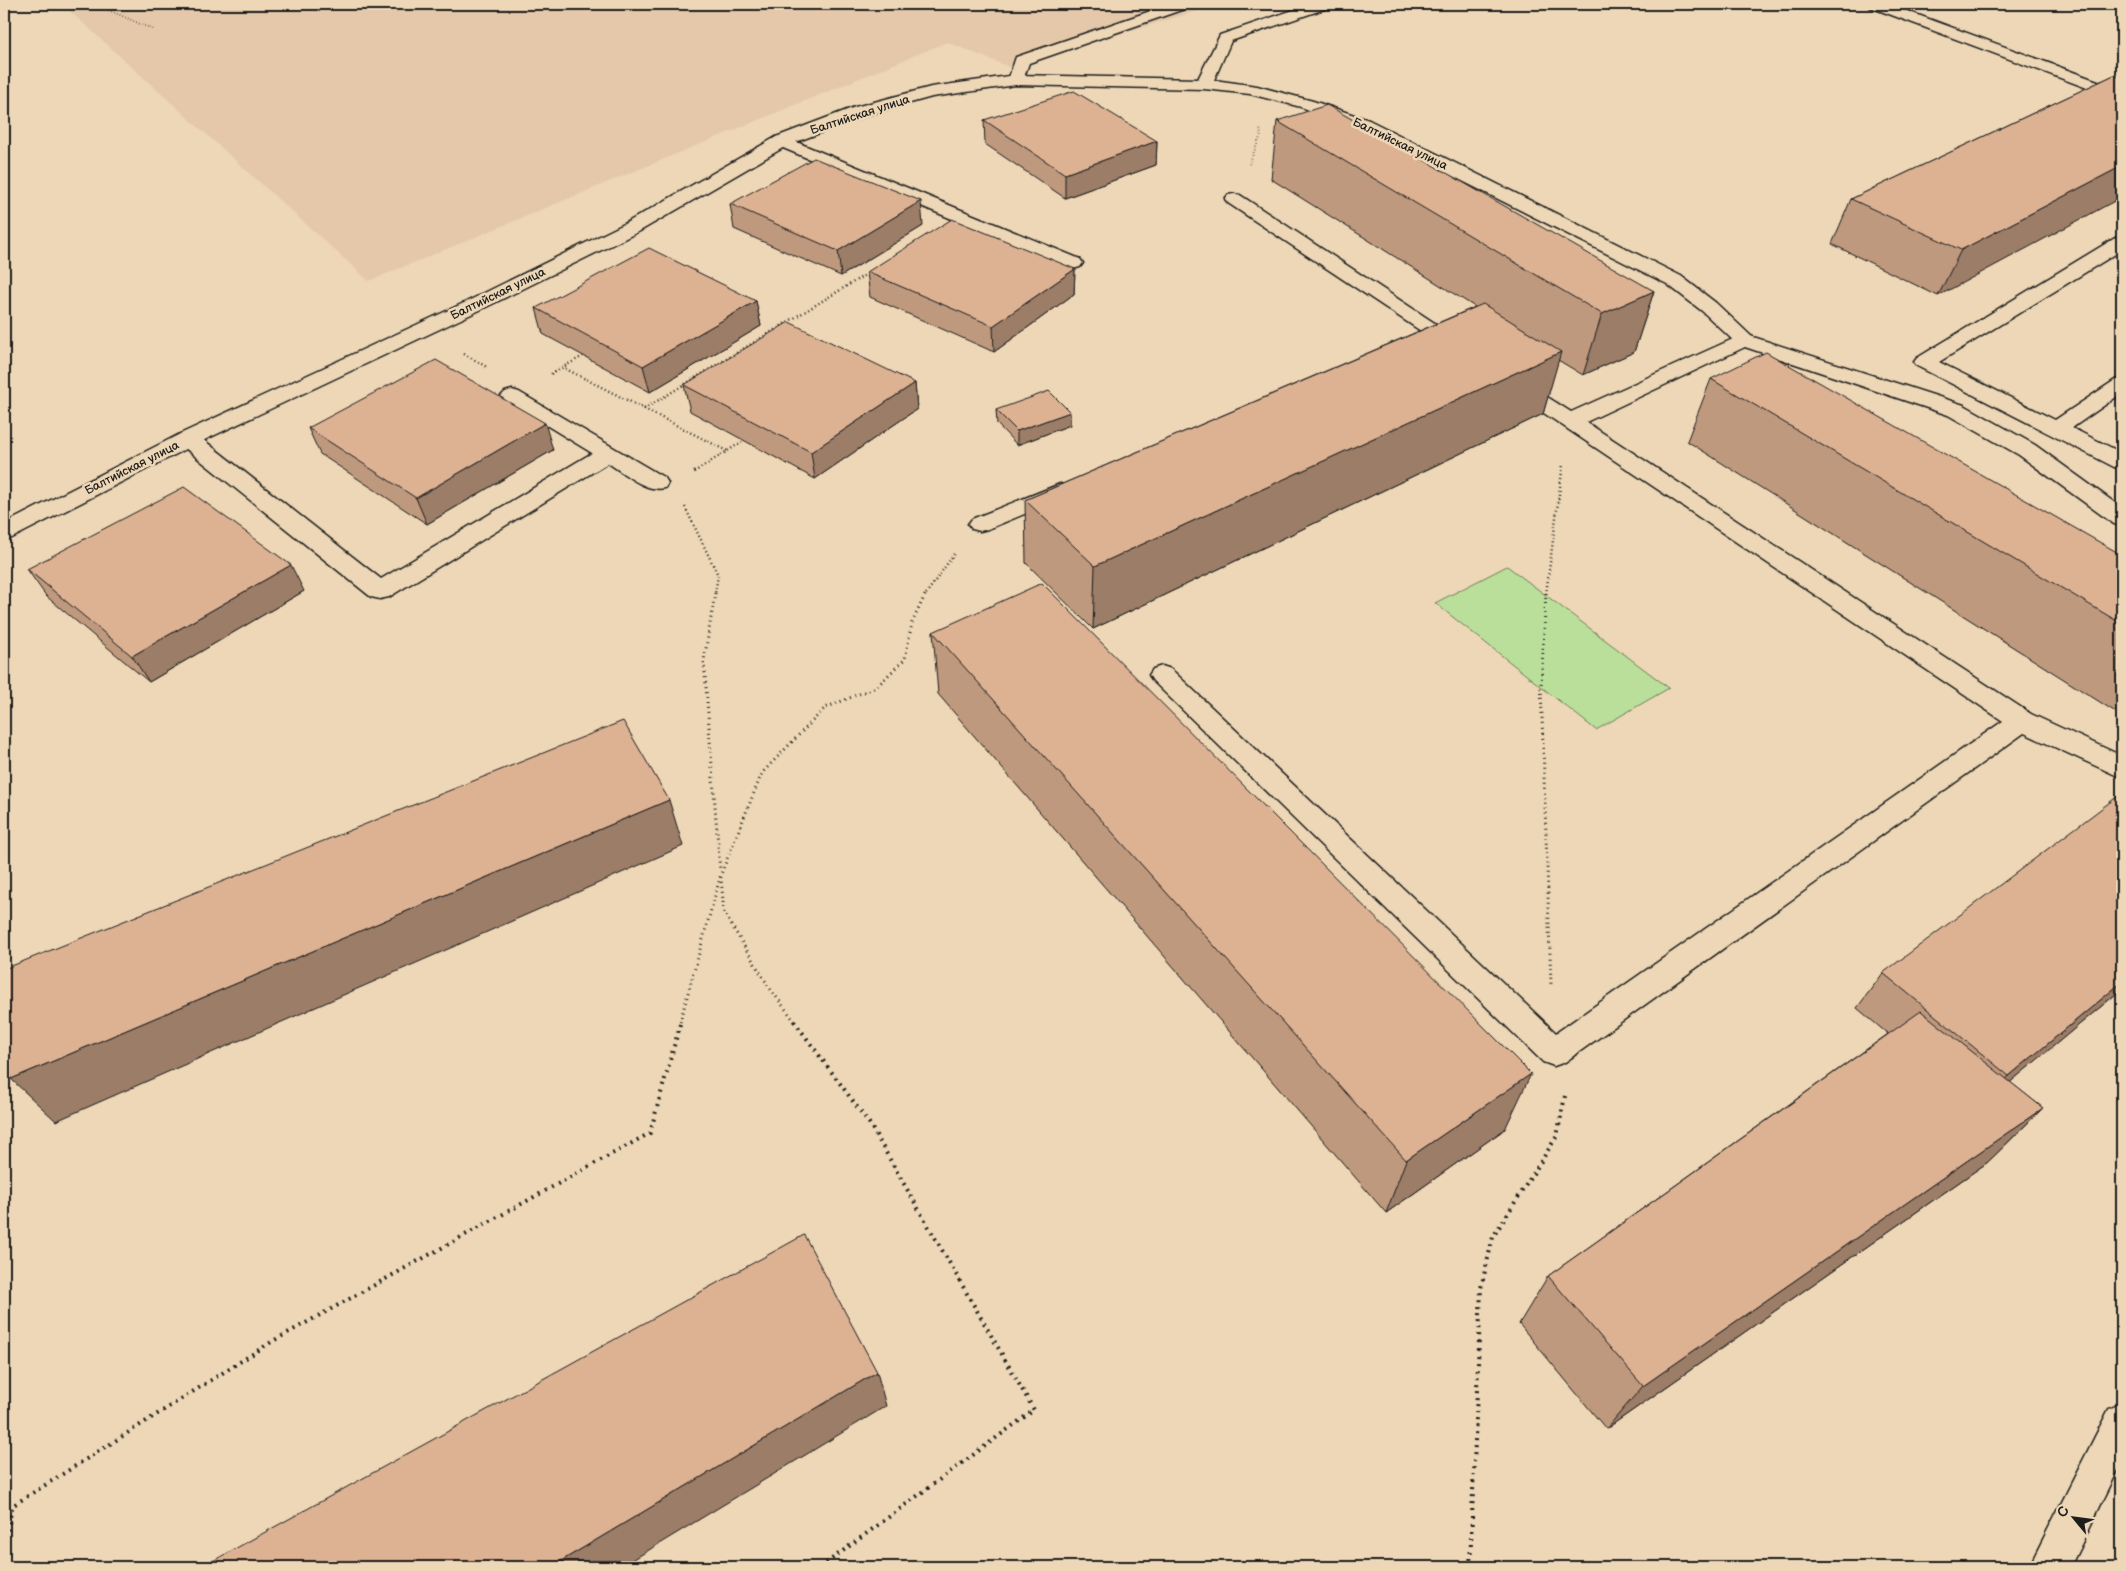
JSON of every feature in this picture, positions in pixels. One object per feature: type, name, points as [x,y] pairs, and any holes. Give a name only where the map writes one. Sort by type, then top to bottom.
[{"type":"street","points":[[1016,80],[1022,60],[1185,4]]},
{"type":"street","points":[[1204,84],[1226,38],[1325,4]]},
{"type":"street","points":[[1875,4],[2122,96]]},
{"type":"street","name":"Балтийская улица","points":[[4,533],[188,440],[473,306],[633,227],[782,141],[861,111],[931,92],[1016,80],[1204,84],[1251,89],[1307,104],[1363,124],[1674,280],[1708,307],[1744,340]]},
{"type":"street","points":[[2101,88],[2122,80]]},
{"type":"street","points":[[782,141],[1073,263]]},
{"type":"street","points":[[1234,199],[1430,339],[1472,356]]},
{"type":"street","points":[[2121,243],[1924,362],[2122,462]]},
{"type":"street","points":[[1570,421],[1744,340],[1956,410],[2027,450],[2122,519]]},
{"type":"street","points":[[1496,373],[2022,721],[2122,768]]},
{"type":"street","points":[[2056,428],[2122,384]]},
{"type":"street","points":[[512,396],[661,487]]},
{"type":"street","points":[[188,440],[380,591],[607,454]]},
{"type":"street","points":[[980,524],[1081,482]]},
{"type":"street","points":[[1162,675],[1554,1052],[2022,721]]},
{"type":"street","points":[[2049,1567],[2122,1422]]},
{"type":"path","points":[[95,4],[154,30]]},
{"type":"path","points":[[1234,199],[1240,180],[1254,157],[1261,135],[1251,89]]},
{"type":"path","points":[[644,409],[870,272]]},
{"type":"path","points":[[456,350],[491,369]]},
{"type":"path","points":[[562,367],[727,451]]},
{"type":"path","points":[[745,440],[661,487],[683,503],[718,575],[704,661],[724,913],[769,987],[868,1123],[1034,1410],[821,1567]]},
{"type":"path","points":[[4,1551],[12,1506],[273,1341],[650,1133],[720,874],[762,772],[825,708],[876,687],[905,659],[912,624],[929,587],[980,524]]},
{"type":"shaded area","points":[[62,4],[1221,4],[1009,67],[947,42],[369,281]]},
{"type":"green space","points":[[1507,566],[1669,688],[1596,730],[1435,603]]},
{"type":"building","points":[[2114,75],[2122,78],[2122,166],[1961,250],[1851,199]]},
{"type":"building","points":[[1074,91],[1157,141],[1065,174],[984,120]]},
{"type":"building","points":[[1327,105],[1654,291],[1602,314],[1277,121]]},
{"type":"building","points":[[814,158],[921,201],[838,251],[730,204]]},
{"type":"building","points":[[952,219],[1075,269],[993,326],[867,272]]},
{"type":"building","points":[[649,248],[756,301],[643,366],[536,308]]},
{"type":"building","points":[[1483,304],[1561,352],[1095,566],[1025,500]]},
{"type":"building","points":[[789,322],[915,383],[811,452],[684,385]]},
{"type":"building","points":[[1766,352],[2122,555],[2122,624],[1711,379]]},
{"type":"building","points":[[436,360],[545,423],[416,498],[308,428]]},
{"type":"building","points":[[1049,391],[1070,412],[1017,431],[996,410]]},
{"type":"building","points":[[184,487],[291,565],[132,656],[27,569]]},
{"type":"building","points":[[1042,583],[1531,1074],[1406,1160],[933,632]]},
{"type":"building","points":[[623,721],[669,800],[11,1079],[4,1036],[4,969]]},
{"type":"building","points":[[2122,793],[2122,982],[2009,1076],[1883,973]]},
{"type":"building","points":[[1921,1011],[2043,1108],[1643,1386],[1548,1276]]},
{"type":"building","points":[[804,1235],[877,1372],[551,1567],[202,1567]]}]
